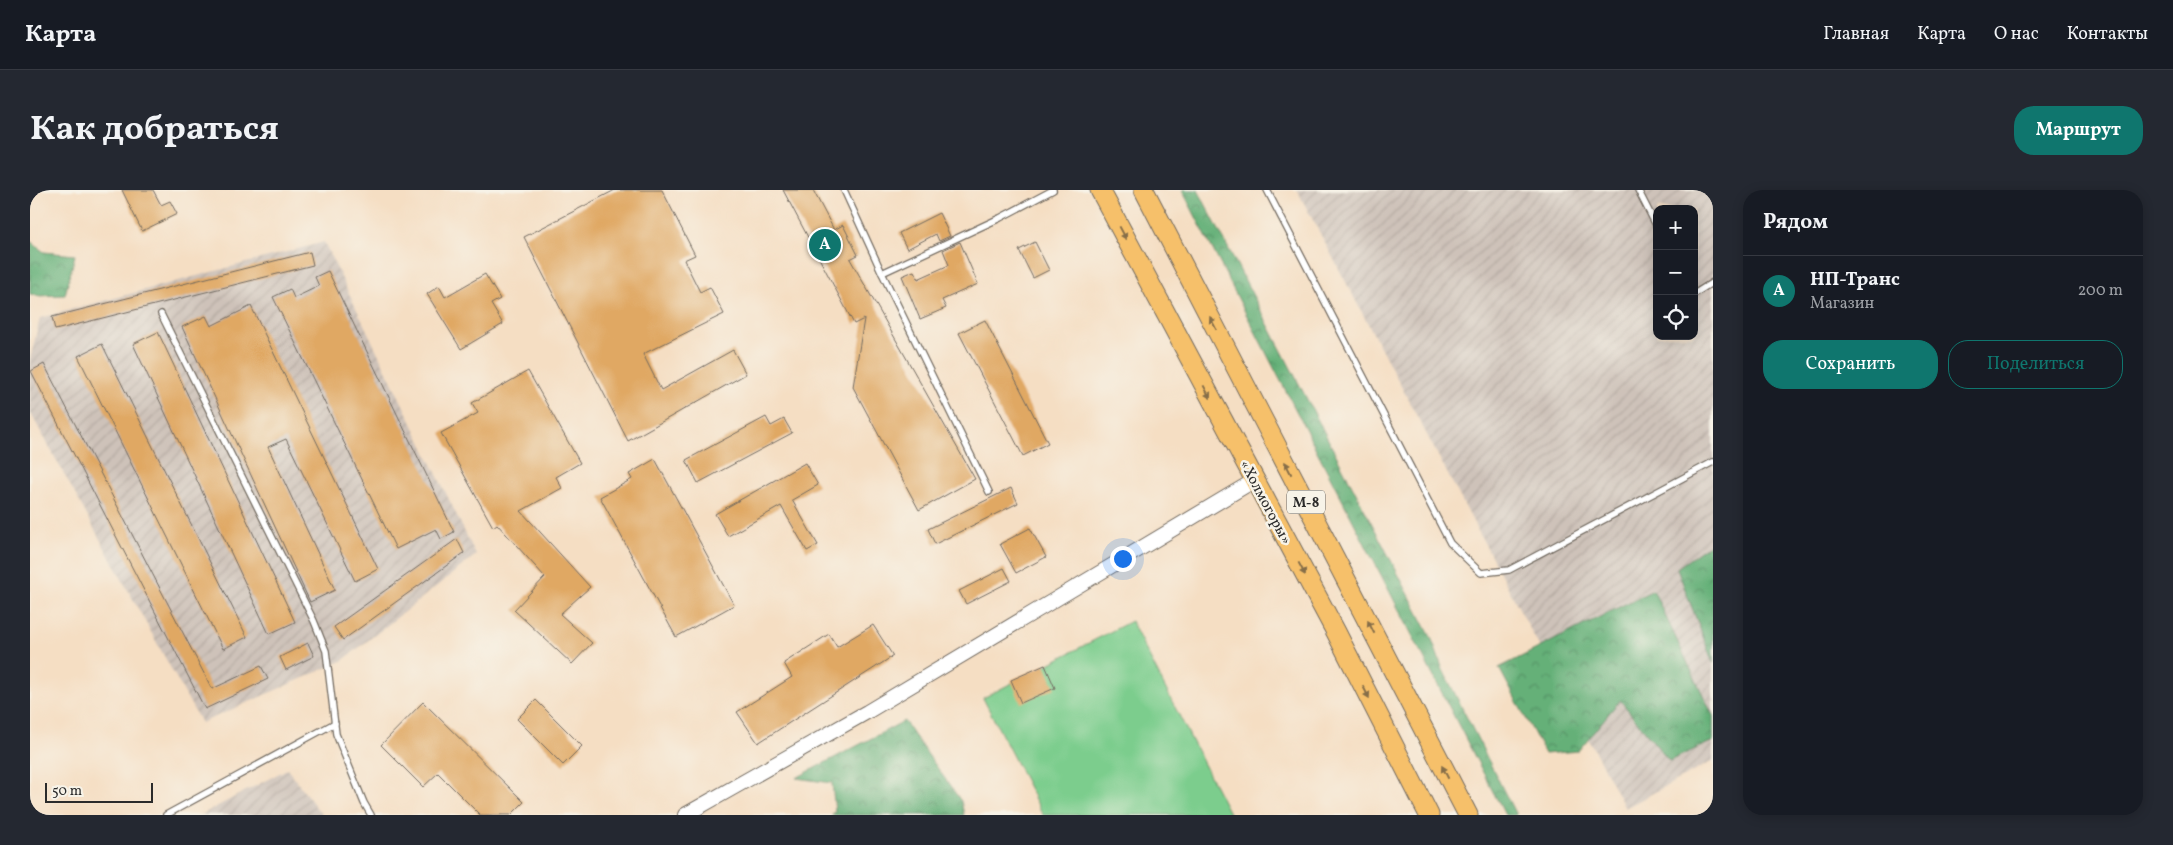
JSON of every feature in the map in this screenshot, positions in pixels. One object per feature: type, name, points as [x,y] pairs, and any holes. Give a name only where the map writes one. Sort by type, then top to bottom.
[{"type":"highway","name":"«Холмогоры»","points":[[1100,190],[1336,632],[1429,815]]},
{"type":"highway","name":"М-8","points":[[1144,190],[1468,815]]},
{"type":"street","points":[[685,815],[867,712],[1255,480]]},
{"type":"lane","points":[[844,190],[882,273],[990,492]]},
{"type":"lane","points":[[882,273],[1000,218],[1053,190]]},
{"type":"lane","points":[[1267,190],[1450,543],[1481,573],[1509,570],[1713,462]]},
{"type":"lane","points":[[1638,190],[1653,218]]},
{"type":"lane","points":[[1698,291],[1713,282]]},
{"type":"lane","points":[[161,314],[314,621],[326,651],[335,722],[340,743],[364,803],[371,815]]},
{"type":"lane","points":[[166,815],[335,722]]},
{"type":"shaded area","points":[[1297,190],[1713,190],[1713,761],[1625,808]]},
{"type":"shaded area","points":[[324,242],[476,555],[342,661],[201,723],[30,412],[30,360],[40,318]]},
{"type":"shaded area","points":[[287,769],[322,815],[201,815]]},
{"type":"green space","points":[[1182,190],[1198,190],[1431,637],[1443,670],[1516,815],[1505,815]]},
{"type":"green space","points":[[30,241],[44,252],[75,255],[65,295],[38,296],[30,294]]},
{"type":"green space","points":[[1713,542],[1713,663],[1677,568]]},
{"type":"green space","points":[[1653,590],[1713,716],[1713,741],[1669,761],[1620,700],[1578,751],[1545,754],[1499,668]]},
{"type":"green space","points":[[1131,621],[1230,815],[1043,815],[983,698]]},
{"type":"green space","points":[[904,721],[961,801],[964,815],[831,815],[835,812],[832,783],[796,778]]},
{"type":"building","points":[[122,190],[153,190],[161,205],[170,201],[177,214],[142,231]]},
{"type":"building","points":[[615,190],[662,190],[695,255],[684,260],[700,292],[710,287],[724,314],[643,354],[661,390],[733,350],[746,374],[628,441],[524,237]]},
{"type":"building","points":[[783,190],[813,190],[834,230],[843,225],[858,255],[850,259],[975,479],[919,510],[853,387],[864,319],[854,324]]},
{"type":"building","points":[[939,213],[950,236],[939,241],[936,234],[907,249],[899,233]]},
{"type":"building","points":[[960,242],[978,284],[942,300],[946,308],[920,319],[902,276],[914,271],[918,279],[949,265],[943,250]]},
{"type":"building","points":[[1035,242],[1049,270],[1033,278],[1019,250]]},
{"type":"building","points":[[310,252],[313,265],[55,330],[52,317]]},
{"type":"building","points":[[328,271],[454,532],[441,539],[436,529],[396,549],[273,297],[290,289],[294,298],[319,286],[315,277]]},
{"type":"building","points":[[485,274],[500,299],[491,304],[503,324],[461,349],[427,294],[439,286],[445,297]]},
{"type":"building","points":[[251,306],[378,569],[355,581],[286,439],[268,447],[335,590],[310,602],[182,327],[206,316],[211,326]]},
{"type":"building","points":[[985,320],[1048,443],[1023,456],[959,333]]},
{"type":"building","points":[[158,332],[295,622],[269,634],[133,344]]},
{"type":"building","points":[[102,344],[247,637],[223,649],[78,356]]},
{"type":"building","points":[[44,364],[212,689],[261,666],[268,679],[205,709],[31,371]]},
{"type":"building","points":[[528,371],[580,463],[556,477],[562,488],[521,511],[590,587],[560,614],[592,643],[572,664],[514,610],[545,577],[497,524],[493,527],[441,433],[478,413],[472,403]]},
{"type":"building","points":[[766,417],[771,426],[784,419],[792,433],[698,483],[686,460]]},
{"type":"building","points":[[655,459],[734,605],[676,637],[600,497],[632,479],[629,474]]},
{"type":"building","points":[[805,463],[818,485],[792,500],[818,545],[807,551],[781,506],[728,536],[715,514]]},
{"type":"building","points":[[1011,488],[1018,503],[935,544],[928,529]]},
{"type":"building","points":[[1030,528],[1046,557],[1016,573],[1000,544]]},
{"type":"building","points":[[457,539],[464,553],[343,640],[334,627]]},
{"type":"building","points":[[1004,568],[1011,581],[966,604],[959,591]]},
{"type":"building","points":[[873,625],[893,656],[758,743],[737,712],[792,677],[784,663],[829,634],[837,647]]},
{"type":"building","points":[[308,643],[314,656],[286,670],[280,657]]},
{"type":"building","points":[[1045,665],[1055,688],[1021,703],[1011,680]]},
{"type":"building","points":[[536,700],[582,746],[563,765],[517,719]]},
{"type":"building","points":[[423,702],[524,802],[511,815],[480,815],[438,773],[423,787],[381,745]]},
{"type":"place","name":"НП-Транс","points":[[825,245]]}]
